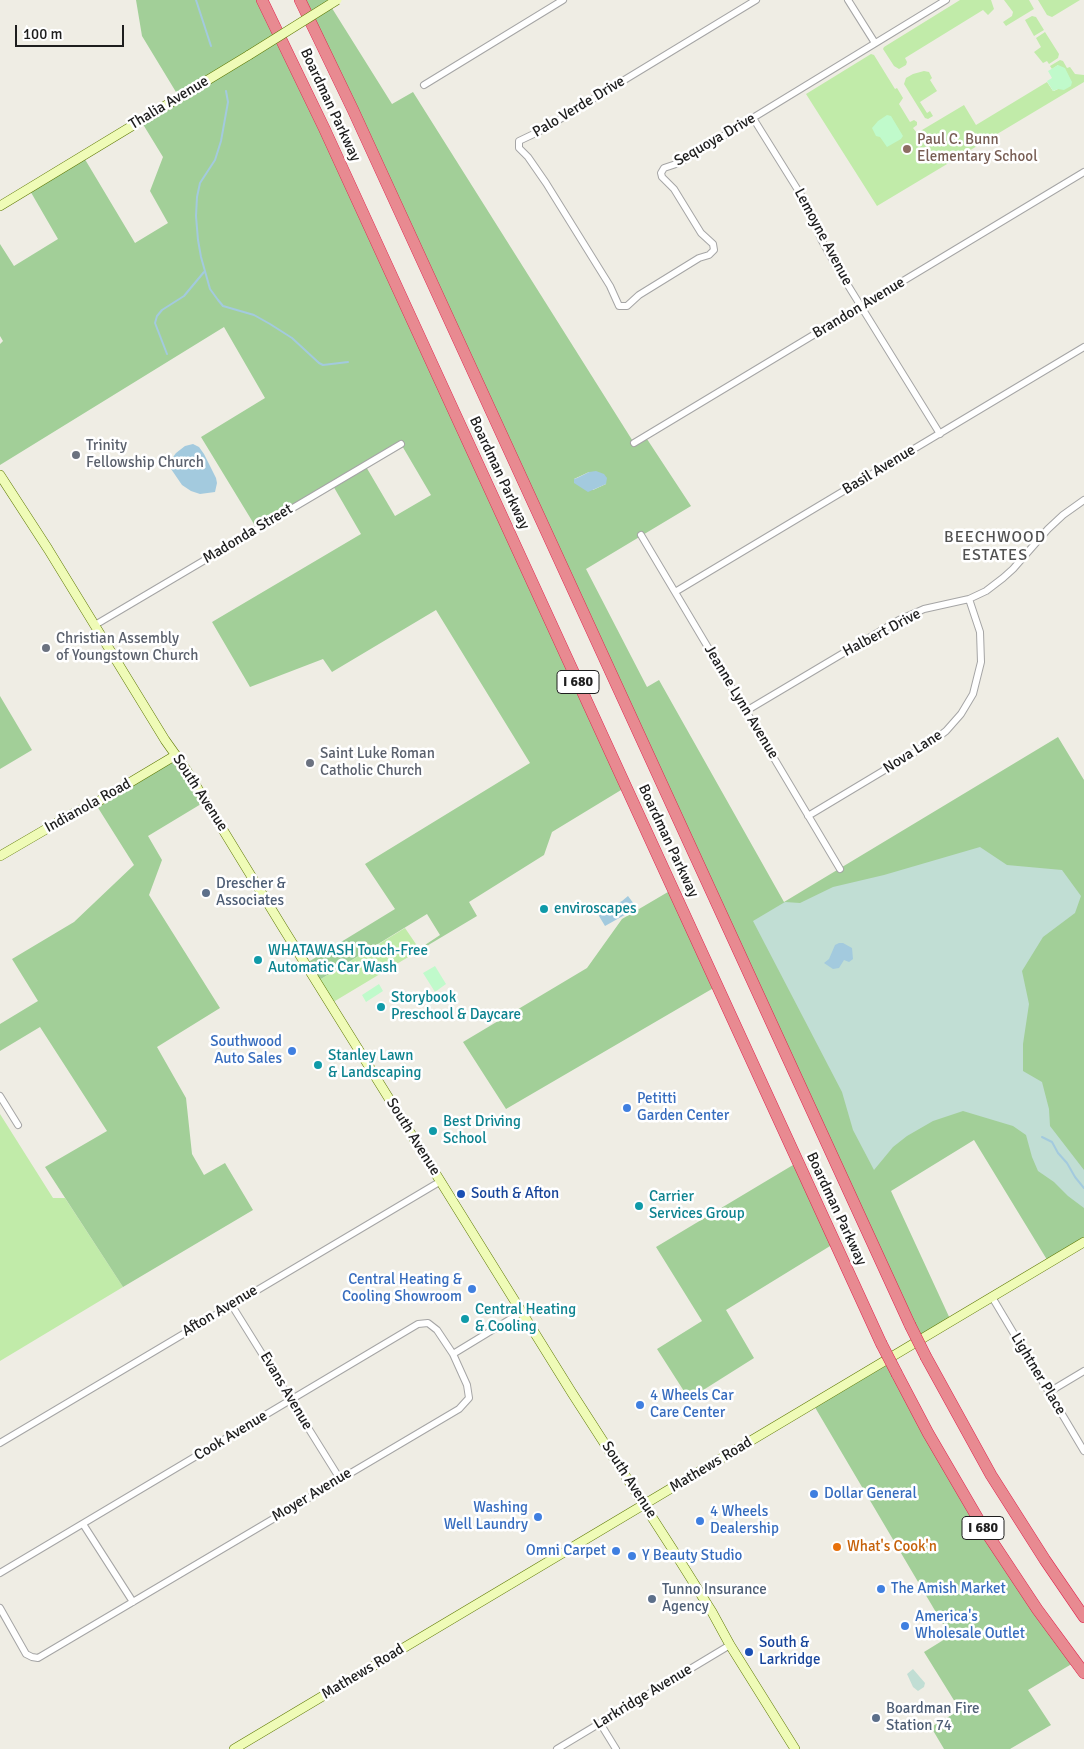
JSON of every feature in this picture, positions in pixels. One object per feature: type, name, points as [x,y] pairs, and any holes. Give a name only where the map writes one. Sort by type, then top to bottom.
[{"type":"highway","name":"Boardman Parkway","points":[[262,0],[324,128],[897,1374],[928,1433],[984,1529],[1031,1601],[1084,1674]]},
{"type":"highway","name":"Boardman Parkway","points":[[300,0],[353,110],[910,1325],[991,1475],[1044,1560],[1084,1617]]},
{"type":"street","name":"Thalia Avenue","points":[[0,206],[338,0]]},
{"type":"street","points":[[424,85],[563,0]]},
{"type":"street","name":"Palo Verde Drive","points":[[622,307],[617,303],[610,286],[546,183],[528,156],[519,148],[519,141],[542,130],[756,0]]},
{"type":"street","points":[[848,0],[875,43]]},
{"type":"street","name":"Sequoya Drive","points":[[622,307],[627,306],[639,295],[699,258],[710,255],[714,250],[713,244],[701,233],[674,189],[662,177],[663,170],[666,167],[679,163],[946,0]]},
{"type":"street","name":"Lemoyne Avenue","points":[[753,118],[806,204],[821,239],[940,434]]},
{"type":"street","name":"Brandon Avenue","points":[[634,443],[1084,172]]},
{"type":"street","name":"Basil Avenue","points":[[675,592],[1084,347]]},
{"type":"street","name":"Madonda Street","points":[[95,625],[401,444]]},
{"type":"street","name":"South Avenue","points":[[0,475],[95,625],[137,696],[187,771],[522,1312],[712,1612],[730,1645],[795,1749]]},
{"type":"street","name":"Halbert Drive","points":[[746,711],[899,620],[924,610],[969,599],[986,591],[1003,578],[1048,529],[1084,500]]},
{"type":"street","name":"Jeanne Lynn Avenue","points":[[641,535],[840,869]]},
{"type":"street","name":"Nova Lane","points":[[808,816],[932,741],[946,731],[961,714],[972,694],[981,662],[980,632],[969,599]]},
{"type":"street","name":"Indianola Road","points":[[0,856],[72,814],[99,801],[176,755]]},
{"type":"street","points":[[0,1096],[18,1125]]},
{"type":"street","name":"Afton Avenue","points":[[0,1443],[441,1181]]},
{"type":"street","name":"Mathews Road","points":[[234,1749],[1084,1242]]},
{"type":"street","name":"Lightner Place","points":[[992,1297],[1084,1451]]},
{"type":"street","name":"Evans Avenue","points":[[232,1304],[340,1479]]},
{"type":"street","points":[[453,1354],[522,1312]]},
{"type":"street","name":"Cook Avenue","points":[[0,1573],[418,1324],[425,1323],[437,1330],[453,1354]]},
{"type":"street","name":"Moyer Avenue","points":[[0,1608],[26,1654],[38,1658],[44,1655],[465,1404],[469,1398],[467,1385],[453,1354]]},
{"type":"street","points":[[1049,1392],[1084,1371]]},
{"type":"street","points":[[83,1524],[133,1602]]},
{"type":"street","name":"Larkridge Avenue","points":[[557,1749],[730,1645]]},
{"type":"street","points":[[600,1723],[616,1749]]},
{"type":"green space","points":[[136,0],[262,0],[626,787],[552,832],[544,855],[469,902],[477,916],[420,950],[440,935],[427,914],[316,982],[305,964],[395,909],[365,864],[530,763],[436,610],[332,672],[323,659],[250,687],[212,622],[361,534],[332,484],[257,529],[201,437],[265,398],[224,327],[0,465],[0,344],[3,341],[0,336],[0,244],[14,266],[58,239],[29,189],[83,156],[135,243],[168,223],[150,191],[163,157],[141,121],[179,97],[142,36]],"holes":[[[401,444],[431,495],[395,516],[365,465]]]},
{"type":"green space","points":[[300,0],[338,0],[330,5],[392,104],[413,92],[634,443],[645,436],[691,506],[586,569],[647,687],[659,680],[784,902],[1058,737],[1084,780],[1084,1242],[1049,1263],[974,1140],[891,1191],[951,1321],[918,1341]],"holes":[[[589,472],[606,484],[593,490],[574,479]]]},
{"type":"green space","points":[[960,0],[991,0],[994,9],[988,15],[983,10],[905,58],[906,65],[899,69],[894,66],[883,49],[884,47]]},
{"type":"green space","points":[[1004,0],[1029,0],[1034,9],[1006,26],[1003,22],[1012,16],[1013,12]]},
{"type":"green space","points":[[1038,0],[1080,0],[1052,17],[1047,15]]},
{"type":"green space","points":[[1032,16],[1036,17],[1044,30],[1034,36],[1025,20]]},
{"type":"green space","points":[[1045,32],[1059,54],[1058,58],[1049,64],[1047,61],[1043,63],[1034,52],[1041,47],[1036,38]]},
{"type":"green space","points":[[871,54],[874,55],[895,89],[897,88],[903,98],[899,104],[910,122],[914,120],[917,122],[917,125],[913,128],[917,133],[964,105],[976,125],[1047,82],[1053,91],[1058,89],[1058,65],[1052,69],[1050,66],[1060,60],[1063,61],[1067,68],[1070,67],[1075,74],[1084,75],[1084,82],[877,206],[806,94]]},
{"type":"green space","points":[[1058,65],[1065,68],[1072,82],[1071,86],[1064,90],[1058,89],[1053,91],[1047,81],[1052,78],[1048,71]]},
{"type":"green space","points":[[924,71],[929,72],[932,78],[930,80],[937,91],[920,102],[927,113],[930,111],[933,116],[928,119],[925,118],[904,84],[906,78]]},
{"type":"green space","points":[[887,115],[891,116],[903,136],[887,147],[880,137],[876,136],[872,128]]},
{"type":"green space","points":[[0,696],[32,750],[0,769]]},
{"type":"green space","points":[[176,755],[206,801],[148,836],[162,860],[149,895],[220,1008],[157,1047],[186,1098],[192,1154],[204,1175],[225,1163],[253,1210],[123,1287],[45,1167],[107,1131],[40,1027],[0,1051],[0,1024],[38,1001],[12,959],[74,922],[134,865],[95,803]]},
{"type":"green space","points":[[673,889],[717,986],[506,1109],[463,1042],[587,968],[622,919]]},
{"type":"green space","points":[[405,928],[420,950],[330,1004],[316,982]]},
{"type":"green space","points":[[435,966],[446,984],[435,992],[423,973]]},
{"type":"green space","points":[[379,984],[383,991],[366,1002],[362,995]]},
{"type":"green space","points":[[0,1114],[53,1198],[65,1198],[123,1287],[0,1361]]},
{"type":"green space","points":[[798,1162],[835,1243],[726,1310],[754,1358],[689,1399],[657,1349],[702,1321],[656,1247]]},
{"type":"green space","points":[[889,1358],[928,1433],[1075,1662],[1028,1690],[1051,1725],[1010,1749],[944,1749],[931,1727],[960,1710],[924,1652],[950,1636],[813,1404]]},
{"type":"shaded area","points":[[193,444],[199,447],[204,454],[216,478],[215,492],[200,494],[191,491],[182,485],[169,466],[176,453],[185,446]]},
{"type":"shaded area","points":[[596,471],[604,474],[607,478],[606,484],[588,492],[574,483],[574,479]]},
{"type":"shaded area","points":[[980,847],[1007,865],[1062,870],[1081,896],[1075,913],[1043,937],[1022,971],[1029,1004],[1023,1044],[1023,1071],[1042,1082],[1049,1109],[1050,1126],[1084,1170],[1084,1208],[1038,1171],[1026,1135],[1013,1126],[963,1111],[933,1121],[907,1136],[893,1147],[874,1170],[853,1130],[842,1092],[753,921],[785,902],[800,903],[833,887],[884,875]]},
{"type":"shaded area","points":[[628,896],[637,908],[605,926],[599,916],[600,914],[609,908],[611,910],[614,905]]},
{"type":"shaded area","points":[[839,943],[852,948],[853,959],[849,962],[844,960],[839,968],[833,969],[824,963],[829,959],[835,945]]},
{"type":"shaded area","points":[[913,1669],[925,1683],[924,1687],[918,1691],[913,1687],[907,1674]]},
{"type":"waterway","points":[[196,0],[211,46]]},
{"type":"waterway","points":[[226,91],[228,102],[221,141],[215,160],[200,183],[197,197],[198,240],[210,289],[223,306],[254,315],[270,324],[292,338],[319,363],[323,365],[348,362]]},
{"type":"waterway","points":[[167,354],[155,323],[157,316],[162,310],[184,296],[204,272]]},
{"type":"waterway","points":[[1042,1137],[1052,1142],[1084,1188]]},
{"type":"place","name":"Paul C. Bunn Elementary School","points":[[907,149]]},
{"type":"place","name":"Trinity Fellowship Church","points":[[76,455]]},
{"type":"place","name":"Christian Assembly of Youngstown Church","points":[[46,648]]},
{"type":"place","name":"Saint Luke Roman Catholic Church","points":[[310,763]]},
{"type":"place","name":"Drescher & Associates","points":[[206,893]]},
{"type":"place","name":"enviroscapes","points":[[544,909]]},
{"type":"place","name":"WHATAWASH Touch-Free Automatic Car Wash","points":[[258,960]]},
{"type":"place","name":"Storybook Preschool & Daycare","points":[[381,1007]]},
{"type":"place","name":"Southwood Auto Sales","points":[[292,1051]]},
{"type":"place","name":"Stanley Lawn & Landscaping","points":[[318,1065]]},
{"type":"place","name":"Petitti Garden Center","points":[[627,1108]]},
{"type":"place","name":"Best Driving School","points":[[433,1131]]},
{"type":"place","name":"South & Afton","points":[[461,1194]]},
{"type":"place","name":"Carrier Services Group","points":[[639,1206]]},
{"type":"place","name":"Central Heating & Cooling Showroom","points":[[472,1289]]},
{"type":"place","name":"Central Heating & Cooling","points":[[465,1319]]},
{"type":"place","name":"4 Wheels Car Care Center","points":[[640,1405]]},
{"type":"place","name":"Dollar General","points":[[814,1494]]},
{"type":"place","name":"Washing Well Laundry","points":[[538,1517]]},
{"type":"place","name":"4 Wheels Dealership","points":[[700,1521]]},
{"type":"place","name":"What's Cook'n","points":[[837,1547]]},
{"type":"place","name":"Omni Carpet","points":[[616,1551]]},
{"type":"place","name":"Y Beauty Studio","points":[[632,1556]]},
{"type":"place","name":"The Amish Market","points":[[881,1589]]},
{"type":"place","name":"Tunno Insurance Agency","points":[[652,1599]]},
{"type":"place","name":"America's Wholesale Outlet","points":[[905,1626]]},
{"type":"place","name":"South & Larkridge","points":[[749,1652]]},
{"type":"place","name":"Boardman Fire Station 74","points":[[876,1718]]},
{"type":"district","name":"BEECHWOOD ESTATES","points":[[995,547]]}]
